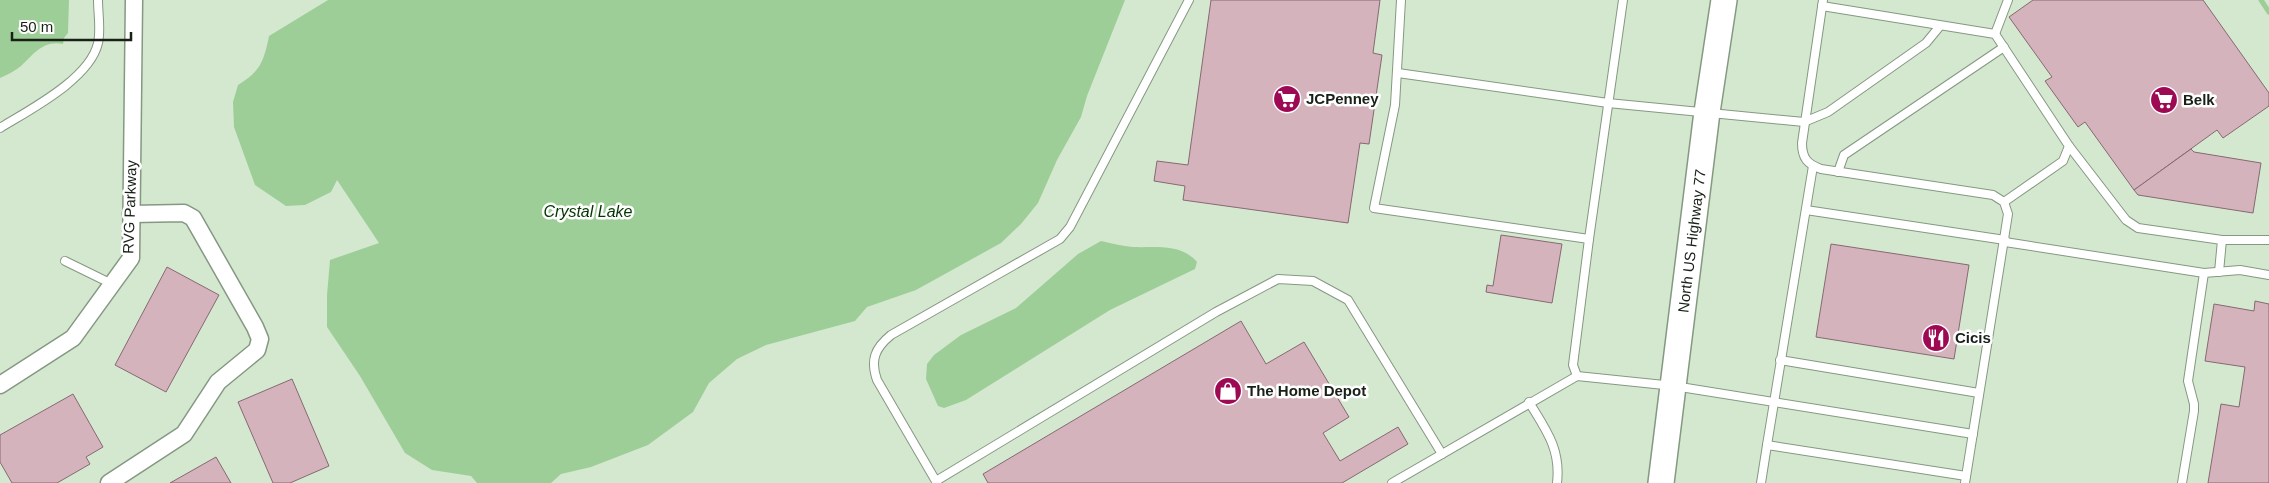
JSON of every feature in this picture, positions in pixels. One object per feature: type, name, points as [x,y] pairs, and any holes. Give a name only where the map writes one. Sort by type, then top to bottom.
[{"type":"main road","name":"North US Highway 77","points":[[1661,483],[1707,112],[1724,0]]},
{"type":"street","name":"RVG Parkway","points":[[0,385],[73,338],[131,258],[134,0]]},
{"type":"street","points":[[109,483],[184,434],[218,382],[257,350],[260,339],[193,218],[184,213],[131,214]]},
{"type":"lane","points":[[0,128],[75,78],[90,61],[98,43],[98,0]]},
{"type":"lane","points":[[1189,0],[1070,227],[1060,239],[891,335],[882,343],[874,355],[873,369],[877,380],[936,482],[1216,312],[1278,279],[1314,281],[1348,300],[1442,454]]},
{"type":"lane","points":[[1401,0],[1398,73],[1393,119],[1374,208],[1589,239]]},
{"type":"lane","points":[[1577,376],[1573,365],[1623,0]]},
{"type":"lane","points":[[1995,34],[2008,0]]},
{"type":"lane","points":[[1767,445],[1965,480],[2005,241],[2008,214],[2004,202],[1994,195],[1838,172],[1810,165],[1802,155],[1804,122],[1823,3],[1940,26],[1995,34],[2069,146],[2126,220],[2138,228],[2222,240],[2269,240]]},
{"type":"lane","points":[[1398,73],[1608,103],[1804,122],[1828,112],[1926,43],[1940,26]]},
{"type":"lane","points":[[1838,172],[1844,155],[2004,47]]},
{"type":"lane","points":[[2004,202],[2063,161],[2069,146]]},
{"type":"lane","points":[[1761,483],[1813,166]]},
{"type":"lane","points":[[1806,210],[2204,273],[2240,270],[2269,275]]},
{"type":"lane","points":[[2219,272],[2222,240]]},
{"type":"lane","points":[[65,261],[112,284]]},
{"type":"lane","points":[[2182,483],[2194,411],[2188,382],[2204,273]]},
{"type":"lane","points":[[1780,360],[1980,393]]},
{"type":"lane","points":[[1392,483],[1529,402],[1577,376],[1674,386],[1972,434]]},
{"type":"lane","points":[[1529,402],[1544,426],[1557,454],[1559,466],[1557,483]]},
{"type":"water","points":[[0,0],[69,0],[68,33],[64,38],[63,44],[56,43],[44,46],[19,68],[0,78]]},
{"type":"water","name":"Crystal Lake","points":[[328,0],[1125,0],[1087,96],[1081,117],[1057,160],[1038,203],[1021,224],[1001,243],[916,290],[867,307],[855,321],[766,345],[737,359],[709,383],[693,412],[648,445],[591,467],[561,474],[551,483],[477,483],[471,476],[432,470],[405,453],[360,376],[327,327],[330,260],[379,243],[337,180],[331,192],[305,205],[286,206],[255,185],[234,127],[233,102],[238,85],[260,65],[269,36]]},
{"type":"water","points":[[1101,241],[1133,247],[1176,249],[1191,256],[1197,262],[1195,269],[1110,310],[966,400],[944,408],[938,406],[926,379],[927,364],[934,355],[961,335],[1016,308],[1078,254]]},
{"type":"building","name":"JCPenney","points":[[1211,0],[1380,0],[1373,53],[1382,55],[1369,144],[1360,143],[1348,223],[1183,200],[1185,186],[1154,181],[1157,161],[1188,165]]},
{"type":"building","name":"Belk","points":[[2033,0],[2203,0],[2269,93],[2269,106],[2223,138],[2217,130],[2134,190],[2085,122],[2078,127],[2045,81],[2052,77],[2009,17]]},
{"type":"building","points":[[2191,149],[2194,152],[2261,163],[2253,213],[2138,195],[2134,190]]},
{"type":"building","points":[[1501,235],[1562,244],[1552,303],[1486,292],[1487,285],[1493,286]]},
{"type":"building","points":[[1831,244],[1969,265],[1954,359],[1816,337]]},
{"type":"building","points":[[167,267],[219,295],[166,392],[115,365]]},
{"type":"building","points":[[2255,301],[2269,304],[2269,483],[2208,483],[2221,404],[2239,407],[2245,367],[2205,361],[2214,304],[2254,311]]},
{"type":"building","name":"The Home Depot","points":[[1241,321],[1266,364],[1304,342],[1349,417],[1323,433],[1340,461],[1398,427],[1408,444],[1342,483],[988,483],[983,474]]},
{"type":"building","points":[[292,379],[329,466],[290,483],[273,483],[238,402]]},
{"type":"building","points":[[73,394],[103,447],[86,457],[90,464],[57,483],[12,483],[0,462],[0,435]]},
{"type":"building","points":[[216,457],[231,483],[170,483]]},
{"type":"waterway","points":[[2261,0],[2269,12]]},
{"type":"place","name":"JCPenney","points":[[1287,99]]},
{"type":"place","name":"Belk","points":[[2164,100]]},
{"type":"place","name":"Cicis","points":[[1936,338]]},
{"type":"place","name":"The Home Depot","points":[[1228,391]]}]
